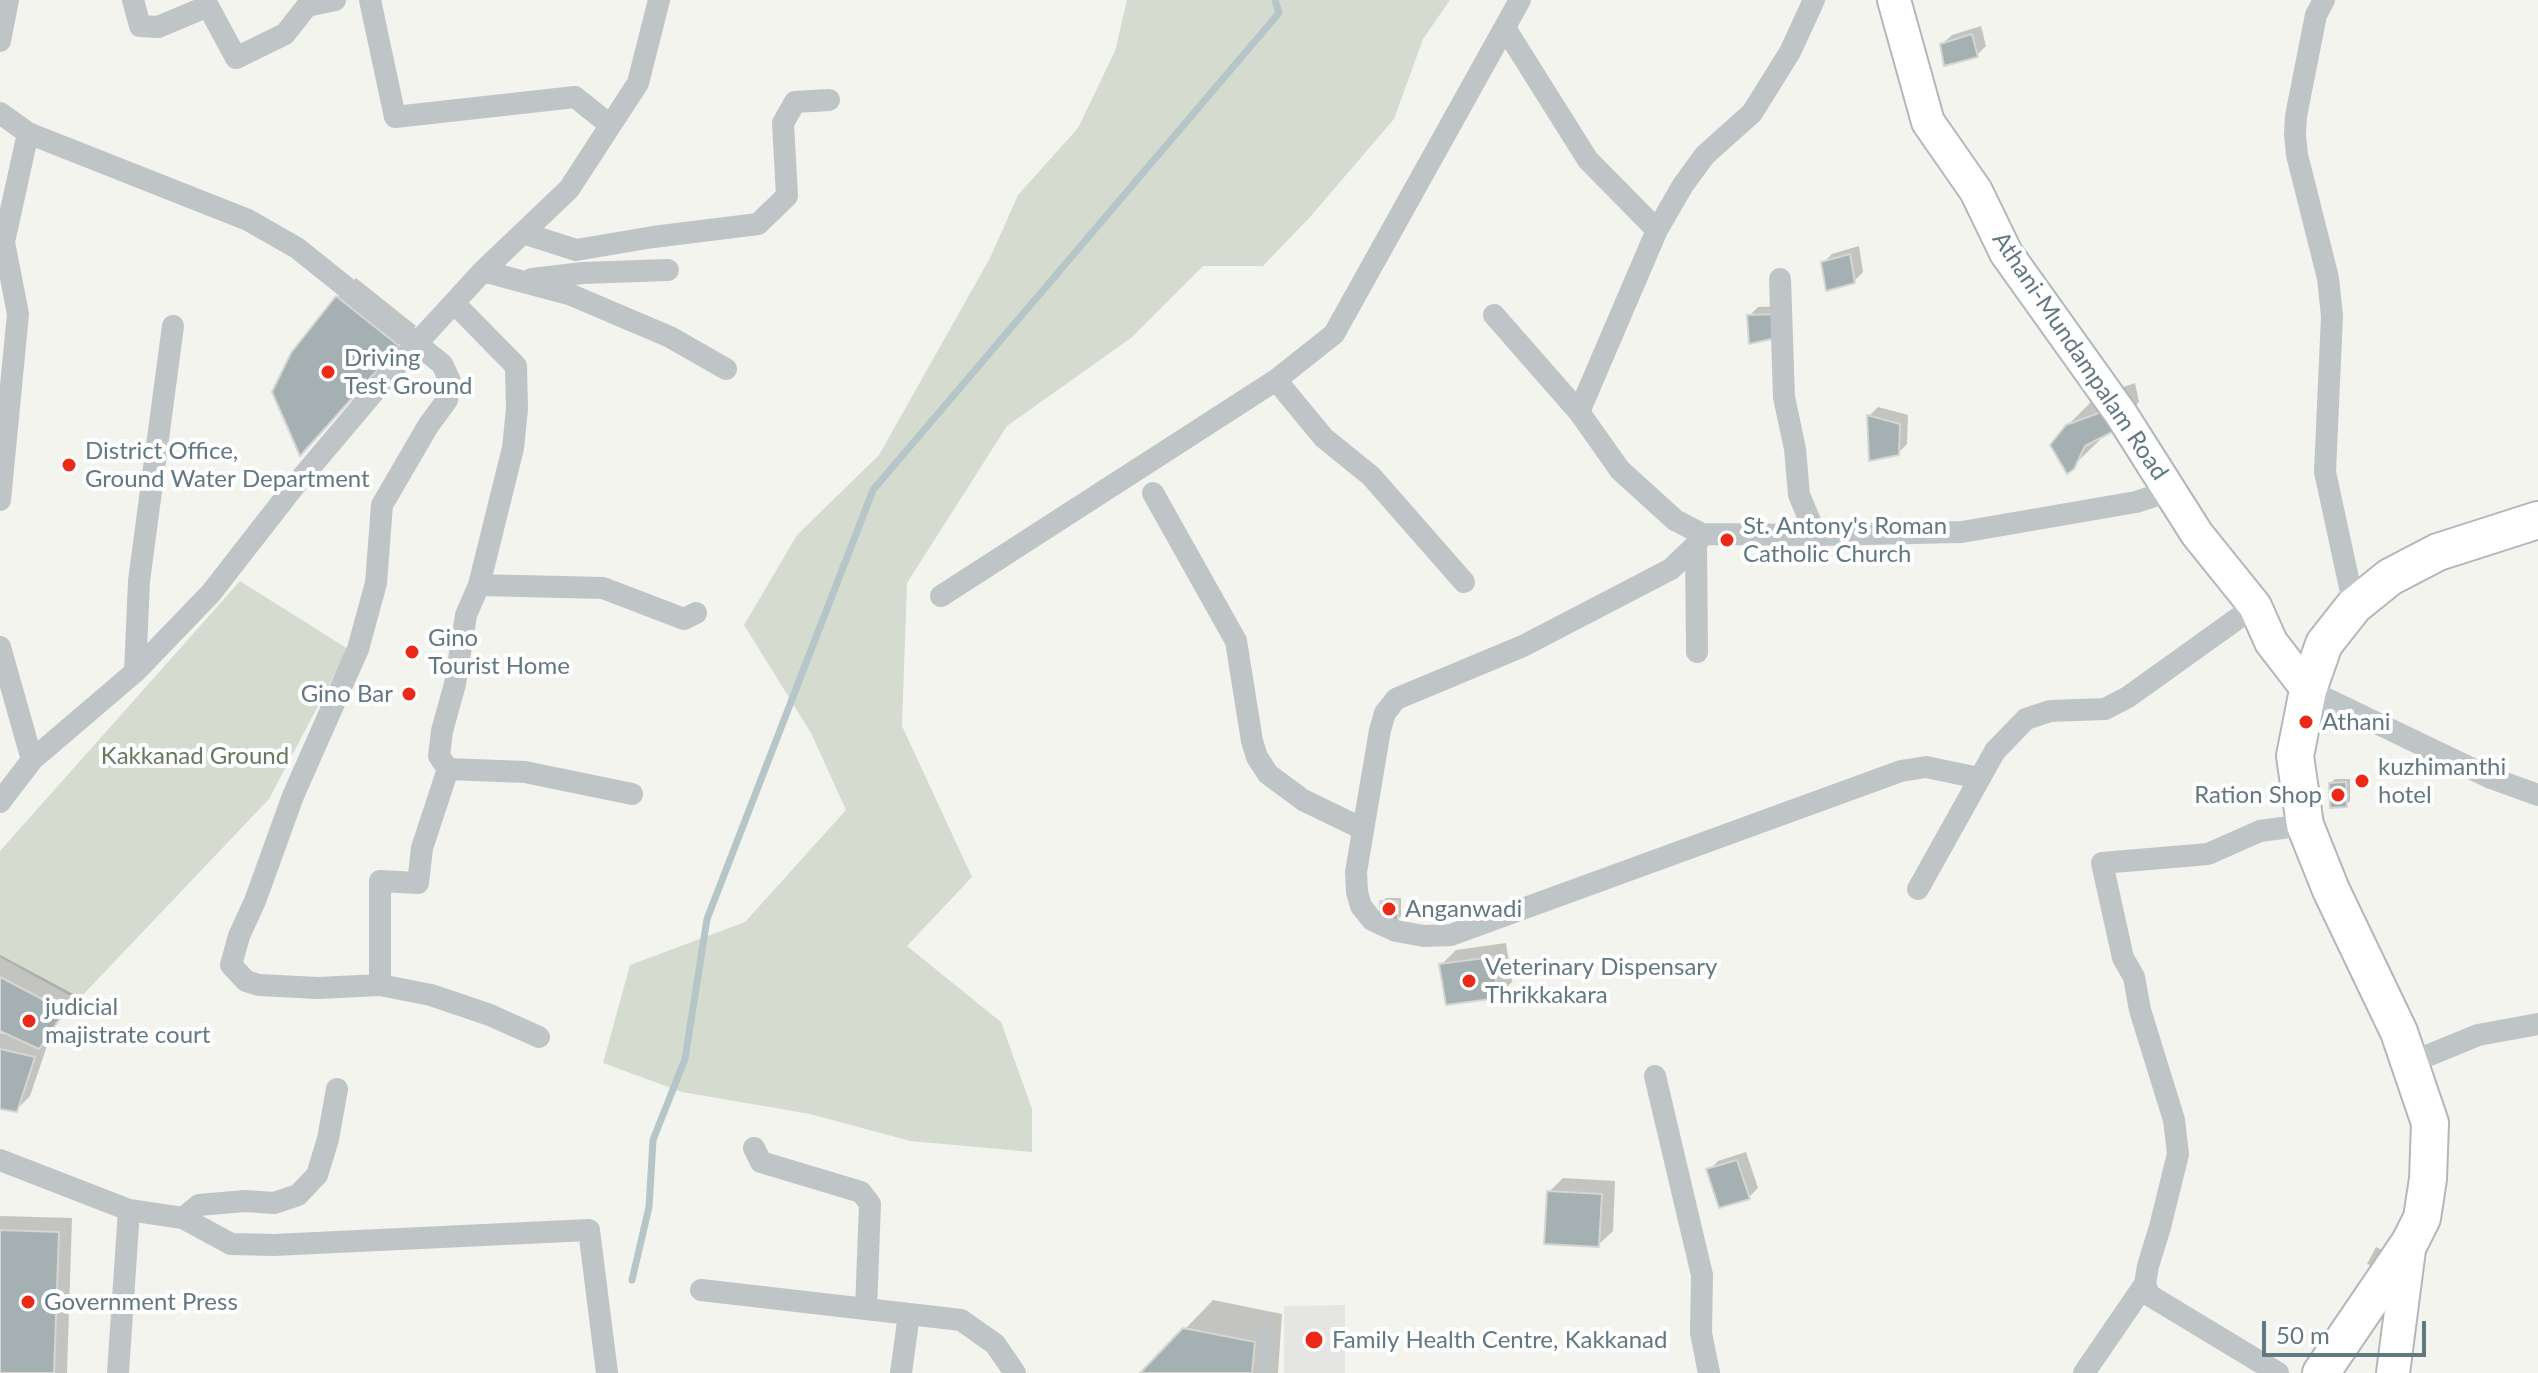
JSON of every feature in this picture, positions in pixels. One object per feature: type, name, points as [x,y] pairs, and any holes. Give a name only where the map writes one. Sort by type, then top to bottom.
[{"type":"main road","points":[[2321,1373],[2410,1242],[2422,1218],[2428,1179],[2430,1123],[2399,1032],[2331,890],[2305,825],[2295,756],[2308,690],[2324,644],[2354,606],[2390,577],[2438,552],[2538,520]]},
{"type":"street","points":[[0,41],[8,0]]},
{"type":"street","points":[[133,0],[140,26],[158,27],[208,6],[236,58],[285,34],[307,6],[335,0]]},
{"type":"street","points":[[348,0],[372,7],[395,117],[575,97],[610,125]]},
{"type":"street","points":[[0,802],[32,760],[135,672],[211,593],[292,489],[416,344],[483,271],[569,189],[638,83],[659,0]]},
{"type":"street","points":[[941,596],[1276,380],[1334,334],[1520,0]]},
{"type":"street","points":[[1579,412],[1657,230],[1705,155],[1752,113],[1790,52],[1814,0]]},
{"type":"street","points":[[2324,0],[2316,15],[2295,135],[2297,155],[2328,278],[2332,316],[2325,472],[2354,606]]},
{"type":"street","name":"Athani-Mundampalam Road","points":[[1898,1],[1928,122],[1976,191],[2006,253],[2121,414],[2197,534],[2255,606],[2271,642],[2308,690]]},
{"type":"street","points":[[1505,28],[1588,160],[1657,230]]},
{"type":"street","points":[[523,233],[576,250],[758,224],[787,196],[783,123],[795,102],[829,100]]},
{"type":"street","points":[[0,113],[28,133],[248,220],[297,248],[343,282],[442,364],[450,381],[447,400],[428,426],[382,505],[376,583],[358,649],[293,796],[239,936],[231,965],[246,981],[259,985],[318,988],[380,985],[431,995],[490,1015],[539,1037]]},
{"type":"street","points":[[0,500],[18,314],[4,242],[28,133]]},
{"type":"street","points":[[519,280],[583,273],[668,270]]},
{"type":"street","points":[[483,271],[569,294],[670,337],[726,369]]},
{"type":"street","points":[[1780,279],[1784,397],[1795,449],[1799,495],[1816,535]]},
{"type":"street","points":[[448,769],[439,756],[442,731],[455,684],[466,615],[479,585],[513,448],[517,409],[516,366],[454,303]]},
{"type":"street","points":[[1494,315],[1579,412],[1620,470],[1699,540],[1962,532],[2136,502],[2170,491]]},
{"type":"street","points":[[135,672],[139,581],[173,326]]},
{"type":"street","points":[[1276,380],[1324,438],[1371,476],[1464,582]]},
{"type":"street","points":[[1153,493],[1236,641],[1257,757],[1268,774],[1303,800],[1363,829]]},
{"type":"street","points":[[1697,652],[1699,540]]},
{"type":"street","points":[[1699,540],[1671,569],[1615,599],[1523,646],[1396,699],[1385,713],[1380,730],[1356,872],[1361,906],[1372,920],[1396,931],[1424,936],[1451,935],[1901,771],[1926,767],[1979,778]]},
{"type":"street","points":[[479,585],[603,588],[684,619],[696,613]]},
{"type":"street","points":[[1918,889],[1995,751],[2026,719],[2050,711],[2105,709],[2128,697],[2255,606]]},
{"type":"street","points":[[0,647],[32,760]]},
{"type":"street","points":[[2308,690],[2491,778],[2538,795]]},
{"type":"street","points":[[380,985],[380,881],[418,883],[422,848],[448,769]]},
{"type":"street","points":[[448,769],[525,772],[632,794]]},
{"type":"street","points":[[2084,1373],[2145,1284],[2178,1154],[2174,1120],[2140,1010],[2134,977],[2123,958],[2102,863],[2208,854],[2260,831],[2305,825]]},
{"type":"street","points":[[2410,1063],[2478,1035],[2538,1024]]},
{"type":"street","points":[[1655,1076],[1702,1275],[1701,1333],[1709,1373]]},
{"type":"street","points":[[183,1218],[199,1205],[245,1201],[274,1203],[298,1195],[317,1175],[328,1139],[337,1089]]},
{"type":"street","points":[[754,1148],[761,1162],[861,1192],[870,1204],[866,1309]]},
{"type":"street","points":[[0,1160],[129,1210],[183,1218],[231,1244],[274,1245],[589,1230],[607,1373]]},
{"type":"street","points":[[118,1373],[129,1210]]},
{"type":"street","points":[[2393,1373],[2410,1242]]},
{"type":"street","points":[[2145,1284],[2149,1295],[2278,1373]]},
{"type":"street","points":[[701,1290],[961,1320],[995,1344],[1015,1373]]},
{"type":"street","points":[[901,1373],[909,1314]]},
{"type":"lane","points":[[1263,1373],[1266,1323]]},
{"type":"shaded area","name":"Family Health Centre, Kakkanad","points":[[1345,1305],[1345,1373],[1284,1373],[1284,1306]]},
{"type":"green space","points":[[1127,0],[1450,0],[1423,39],[1394,119],[1311,216],[1263,266],[1203,266],[1131,338],[1007,426],[907,583],[902,726],[972,877],[907,946],[1001,1022],[1032,1109],[1032,1152],[910,1141],[810,1114],[682,1092],[603,1063],[630,965],[745,922],[846,810],[811,733],[744,625],[797,535],[879,455],[990,258],[1018,195],[1078,128],[1115,51]]},
{"type":"green space","name":"Kakkanad Ground","points":[[240,581],[348,649],[269,799],[78,1000],[0,957],[0,851]]},
{"type":"building","points":[[1972,34],[1978,57],[1944,66],[1940,44]]},
{"type":"building","points":[[1850,254],[1855,283],[1826,291],[1821,262]]},
{"type":"building","name":"Driving Test Ground","points":[[336,296],[399,346],[300,456],[272,392],[291,353]]},
{"type":"building","points":[[1777,314],[1776,338],[1749,344],[1747,315]]},
{"type":"building","points":[[2107,410],[2112,432],[2085,446],[2074,469],[2067,474],[2050,445],[2066,425]]},
{"type":"building","points":[[1867,415],[1900,424],[1899,455],[1869,461]]},
{"type":"building","name":"Ration Shop","points":[[2346,782],[2347,807],[2330,808],[2329,783]]},
{"type":"building","name":"Anganwadi","points":[[1380,901],[1398,901],[1398,922],[1380,917]]},
{"type":"building","name":"Veterinary Dispensary Thrikkakara","points":[[1493,957],[1498,998],[1446,1005],[1439,964]]},
{"type":"building","name":"judicial majistrate court","points":[[0,977],[65,1011],[39,1049],[0,1031]]},
{"type":"building","points":[[0,1049],[35,1057],[17,1112],[0,1109]]},
{"type":"building","points":[[1737,1160],[1750,1199],[1719,1208],[1706,1169]]},
{"type":"building","points":[[1547,1191],[1602,1194],[1599,1247],[1544,1244]]},
{"type":"building","name":"Government Press","points":[[0,1230],[59,1232],[54,1373],[0,1373]]},
{"type":"building","points":[[1183,1328],[1255,1342],[1252,1373],[1140,1373]]},
{"type":"waterway","points":[[632,1280],[649,1207],[653,1140],[685,1059],[707,919],[873,490],[1279,13],[1275,0]]},
{"type":"place","name":"Driving Test Ground","points":[[328,372]]},
{"type":"place","name":"District Office, Ground Water Department","points":[[69,465]]},
{"type":"place","name":"St. Antony's Roman Catholic Church","points":[[1727,540]]},
{"type":"place","name":"Gino Tourist Home","points":[[412,652]]},
{"type":"place","name":"Gino Bar","points":[[409,694]]},
{"type":"place","name":"Athani","points":[[2306,722]]},
{"type":"place","name":"kuzhimanthi hotel","points":[[2362,781]]},
{"type":"place","name":"Ration Shop","points":[[2338,795]]},
{"type":"place","name":"Anganwadi","points":[[1389,909]]},
{"type":"place","name":"Veterinary Dispensary Thrikkakara","points":[[1469,981]]},
{"type":"place","name":"judicial majistrate court","points":[[29,1021]]},
{"type":"place","name":"Government Press","points":[[28,1302]]},
{"type":"place","name":"Family Health Centre, Kakkanad","points":[[1314,1340]]}]
